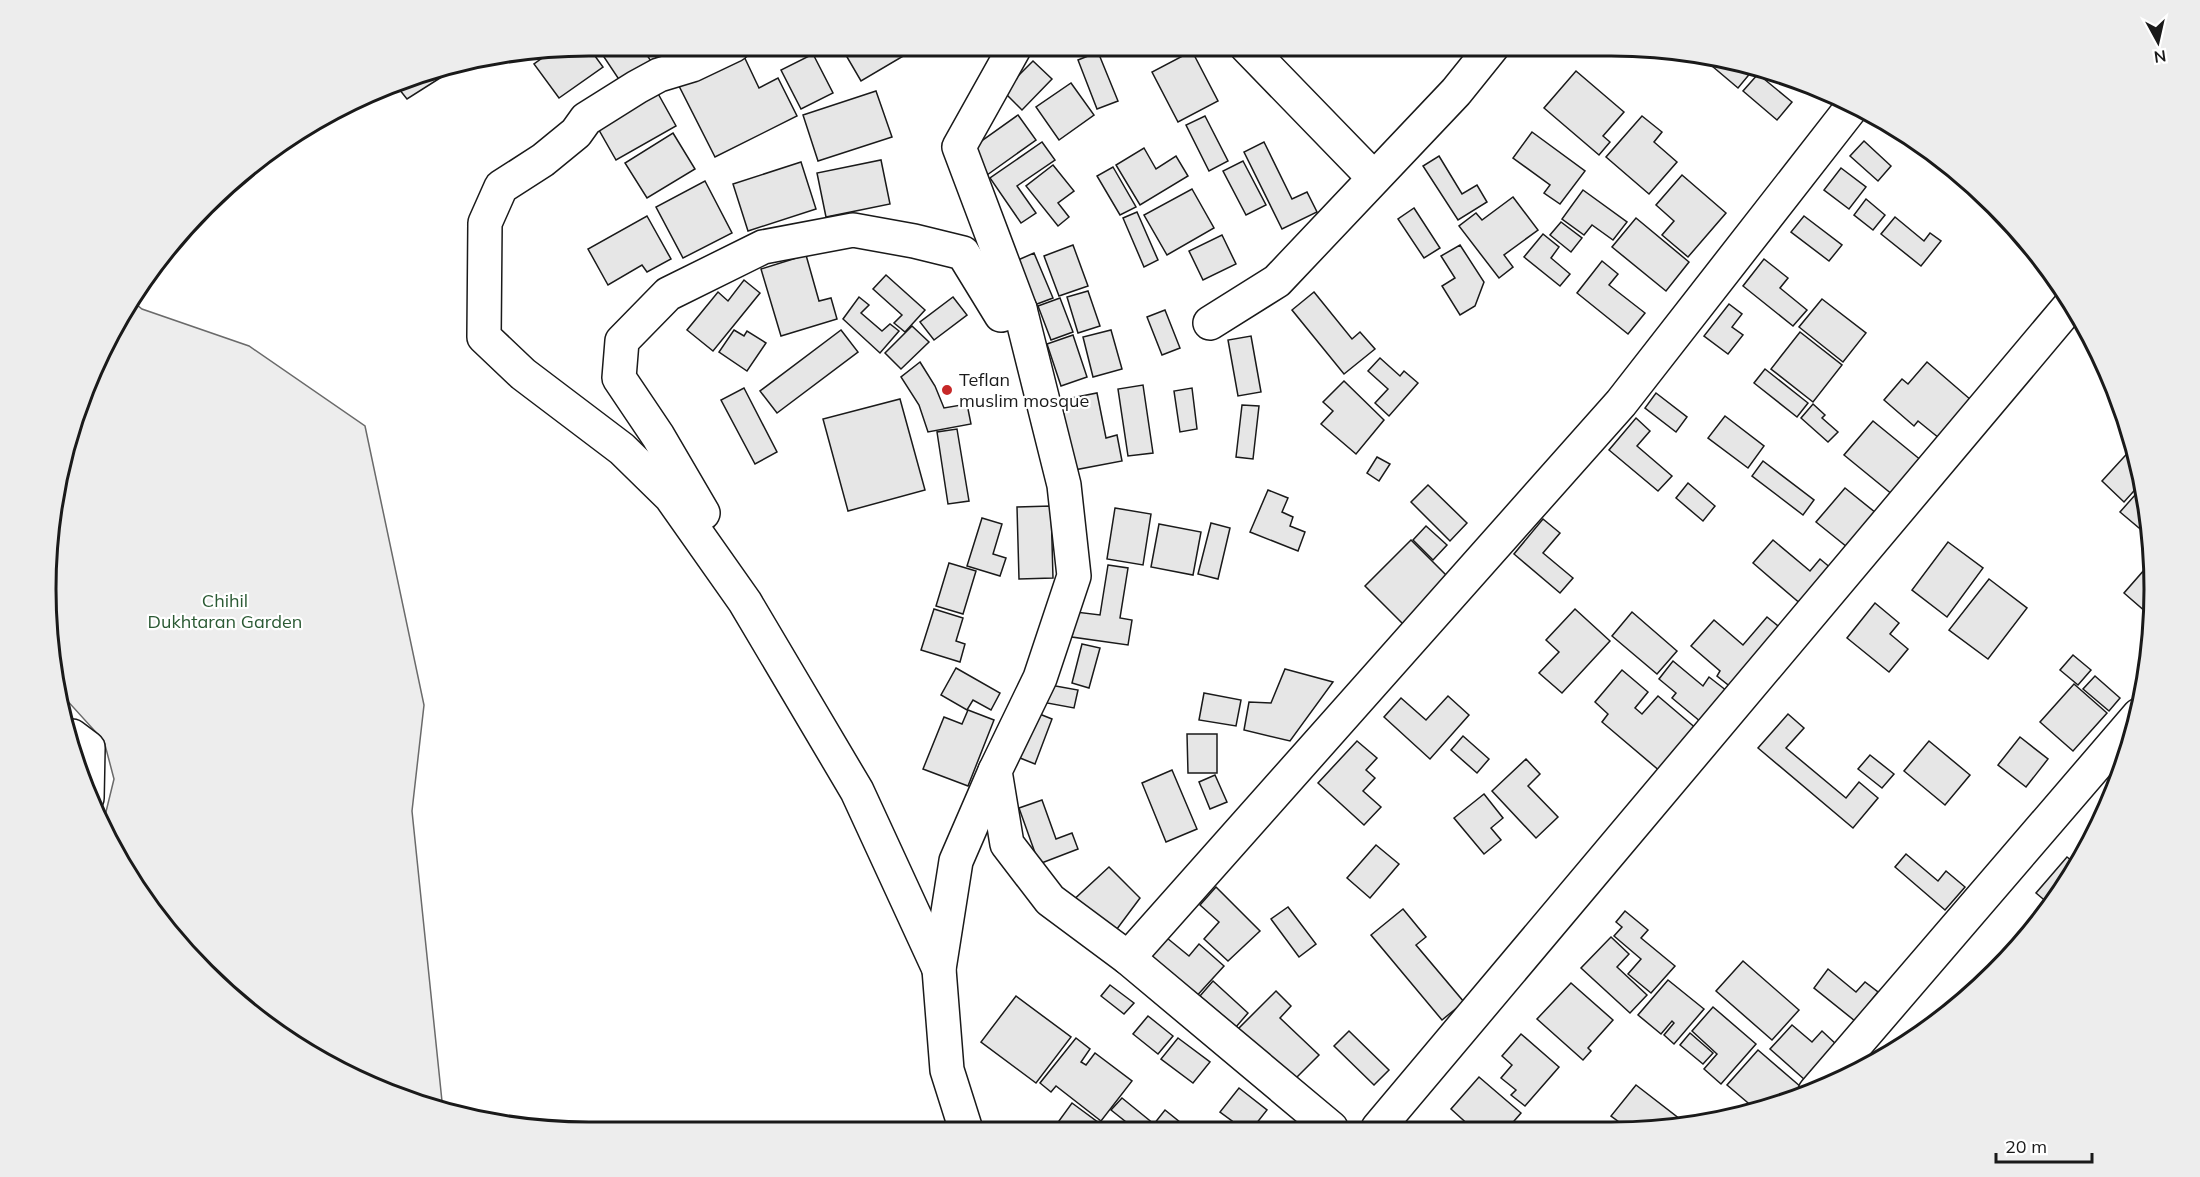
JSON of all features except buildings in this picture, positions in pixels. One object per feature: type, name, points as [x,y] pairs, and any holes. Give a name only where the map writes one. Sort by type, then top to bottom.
[{"type":"street","points":[[711,56],[692,65],[659,75],[637,87],[586,119],[576,133],[543,160],[501,187],[484,223],[484,338],[524,374],[622,449],[670,496],[745,602],[857,790],[939,969]]},
{"type":"street","points":[[963,1122],[947,1070],[939,969],[956,861],[995,771],[1040,678],[1074,576],[1064,485],[1020,309],[959,147],[1010,56]]},
{"type":"street","points":[[1256,56],[1374,178]]},
{"type":"street","points":[[1210,323],[1277,281],[1456,92],[1485,56]]},
{"type":"street","points":[[1128,958],[1621,403],[1849,111]]},
{"type":"street","points":[[745,602],[713,530],[658,436],[619,378],[622,340],[668,294],[763,247],[854,230],[963,253],[1000,315],[1020,309]]},
{"type":"street","points":[[1382,1122],[2066,310]]},
{"type":"street","points":[[1830,1074],[2124,732]]},
{"type":"street","points":[[78,741],[88,748],[88,770]]},
{"type":"street","points":[[995,771],[1007,844],[1050,900],[1128,958],[1324,1122]]},
{"type":"green space","name":"Chihil Dukhtaran Garden","points":[[137,305],[142,309],[249,346],[365,426],[424,705],[412,811],[442,1100],[417,1093],[353,1067],[292,1032],[237,989],[188,940],[145,885],[106,814],[114,779],[104,741],[68,702],[60,658],[57,623],[57,554],[66,485],[84,417],[110,353]]},
{"type":"place","name":"Teflan muslim mosque","points":[[947,390]]}]
